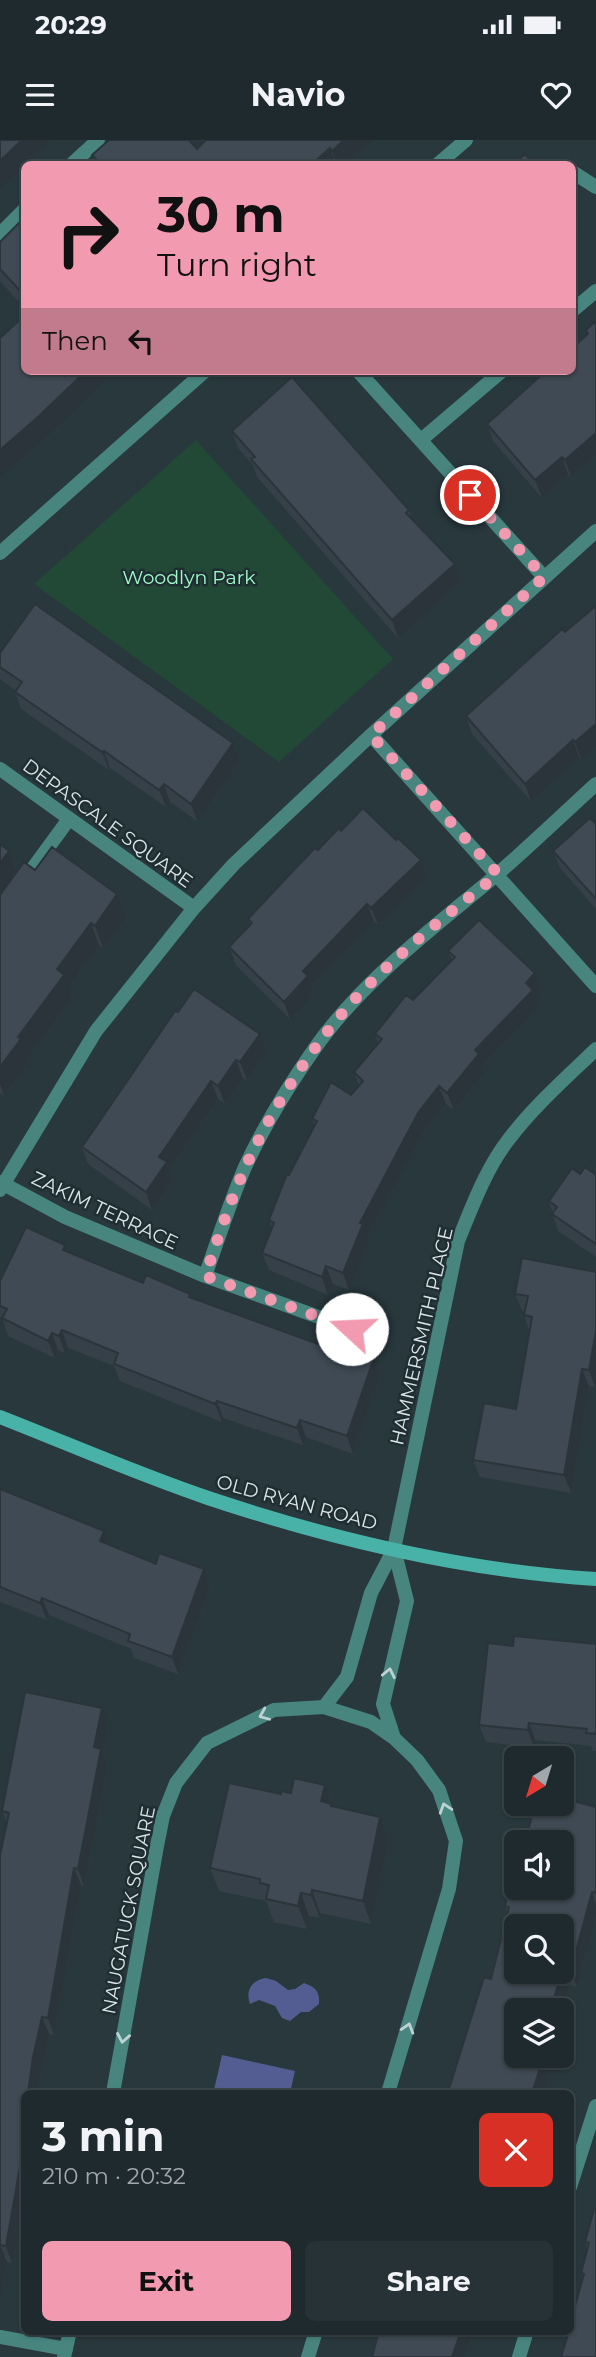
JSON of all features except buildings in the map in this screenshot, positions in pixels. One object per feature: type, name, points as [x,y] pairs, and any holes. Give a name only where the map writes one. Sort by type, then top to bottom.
[{"type":"street","points":[[75,161],[98,140]]},
{"type":"street","points":[[442,161],[466,140]]},
{"type":"street","points":[[576,174],[596,187]]},
{"type":"street","points":[[0,234],[21,214]]},
{"type":"street","points":[[576,308],[596,291]]},
{"type":"street","points":[[0,553],[200,375]]},
{"type":"street","points":[[362,375],[544,577]]},
{"type":"street","points":[[421,440],[497,375]]},
{"type":"street","points":[[1,1185],[96,1031],[194,908],[234,864],[371,735],[596,531]]},
{"type":"street","points":[[371,735],[596,986]]},
{"type":"street","name":"DEPASCALE SQUARE","points":[[0,769],[194,908]]},
{"type":"street","points":[[205,1276],[245,1167],[278,1105],[315,1048],[348,1007],[396,960],[498,874],[596,784]]},
{"type":"street","points":[[0,913],[69,819]]},
{"type":"street","name":"HAMMERSMITH PLACE","points":[[324,1707],[347,1677],[371,1593],[394,1549],[458,1241],[475,1197],[507,1141],[541,1101],[596,1049]]},
{"type":"street","name":"ZAKIM TERRACE","points":[[1,1185],[65,1217],[205,1276],[352,1329]]},
{"type":"street","name":"OLD RYAN ROAD","points":[[0,1417],[204,1497],[285,1523],[394,1549],[490,1567],[596,1579]]},
{"type":"street","name":"HAMMERSMITH PLACE","points":[[394,1549],[407,1601],[383,1704],[394,1738]]},
{"type":"street","name":"NAUGATUCK SQUARE","points":[[114,2090],[163,1816],[176,1783],[207,1743],[240,1725],[274,1710],[324,1707],[371,1722],[394,1738],[417,1760],[439,1790],[456,1841],[450,1889],[389,2090]]},
{"type":"street","points":[[574,2175],[596,2106]]},
{"type":"street","points":[[0,2337],[65,2353],[70,2335]]},
{"type":"street","points":[[308,2357],[315,2335]]},
{"type":"street","points":[[519,2357],[526,2335]]},
{"type":"green space","name":"Woodlyn Park","points":[[196,440],[393,659],[279,762],[34,584]]},
{"type":"water","points":[[266,1978],[276,1981],[288,1990],[304,1983],[318,1993],[319,2004],[309,2012],[301,2012],[290,2021],[282,2018],[275,2006],[259,2000],[250,2004],[248,1994],[251,1986]]},
{"type":"water","points":[[222,2055],[295,2071],[291,2090],[214,2090]]},
{"type":"route","points":[[352,1329],[205,1276],[245,1167],[278,1105],[315,1048],[348,1007],[396,960],[498,874],[371,735],[544,577],[470,495]]}]
